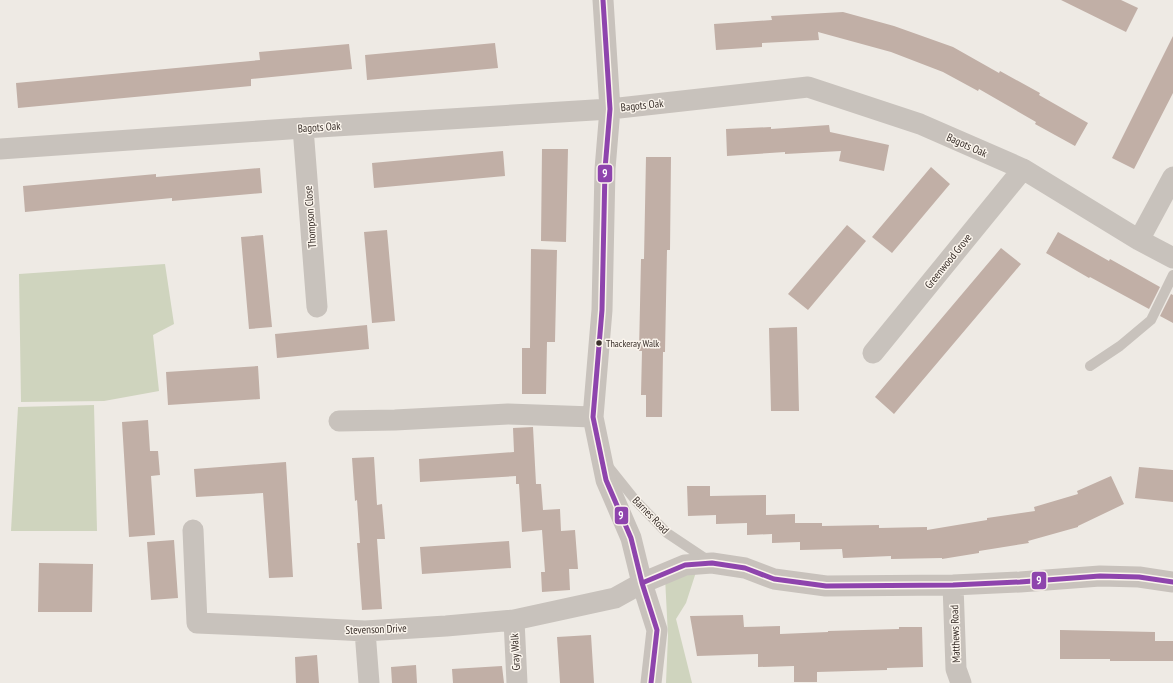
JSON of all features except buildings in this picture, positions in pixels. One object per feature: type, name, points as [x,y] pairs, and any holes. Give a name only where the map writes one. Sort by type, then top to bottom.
[{"type":"street","points":[[603,0],[610,109],[606,169],[602,310],[593,417],[606,480],[631,538],[642,583],[657,630],[651,683]]},
{"type":"street","name":"Bagots Oak","points":[[0,149],[610,109],[808,87],[920,124],[1023,169],[1139,240],[1173,258]]},
{"type":"street","name":"Thompson Close","points":[[304,128],[317,307]]},
{"type":"street","name":"Greenwood Grove","points":[[873,353],[1023,169]]},
{"type":"street","points":[[1139,240],[1173,177]]},
{"type":"street","points":[[339,421],[395,420],[508,414],[593,417]]},
{"type":"street","name":"Stevenson Drive","points":[[193,530],[197,623],[365,631],[514,620],[615,598],[642,583]]},
{"type":"street","name":"Barnes Road","points":[[642,583],[684,566],[712,563],[745,568],[774,579],[826,586],[953,585],[1100,576],[1139,577],[1173,582]]},
{"type":"street","name":"Matthews Road","points":[[953,585],[956,669],[961,683]]},
{"type":"street","name":"Gray Walk","points":[[514,620],[517,683]]},
{"type":"street","points":[[365,631],[369,683]]},
{"type":"lane","points":[[1090,366],[1120,346],[1151,320],[1173,275]]},
{"type":"lane","name":"Barnes Road","points":[[601,456],[636,501],[667,533],[712,563]]},
{"type":"green space","points":[[165,264],[174,324],[153,335],[159,391],[104,401],[21,402],[19,274]]},
{"type":"green space","points":[[94,405],[97,531],[11,531],[18,407]]},
{"type":"green space","points":[[697,569],[686,603],[676,619],[692,683],[666,683],[668,636],[665,577]]},
{"type":"transit line","name":"9","points":[[603,0],[610,109],[605,169],[602,310],[593,417],[606,480],[631,538],[642,583],[657,630],[651,683]]},
{"type":"transit line","name":"9","points":[[642,583],[685,565],[712,563],[745,568],[774,579],[826,586],[953,585],[1100,576],[1139,577],[1173,582]]},
{"type":"place","name":"Thackeray Walk","points":[[599,343]]}]
